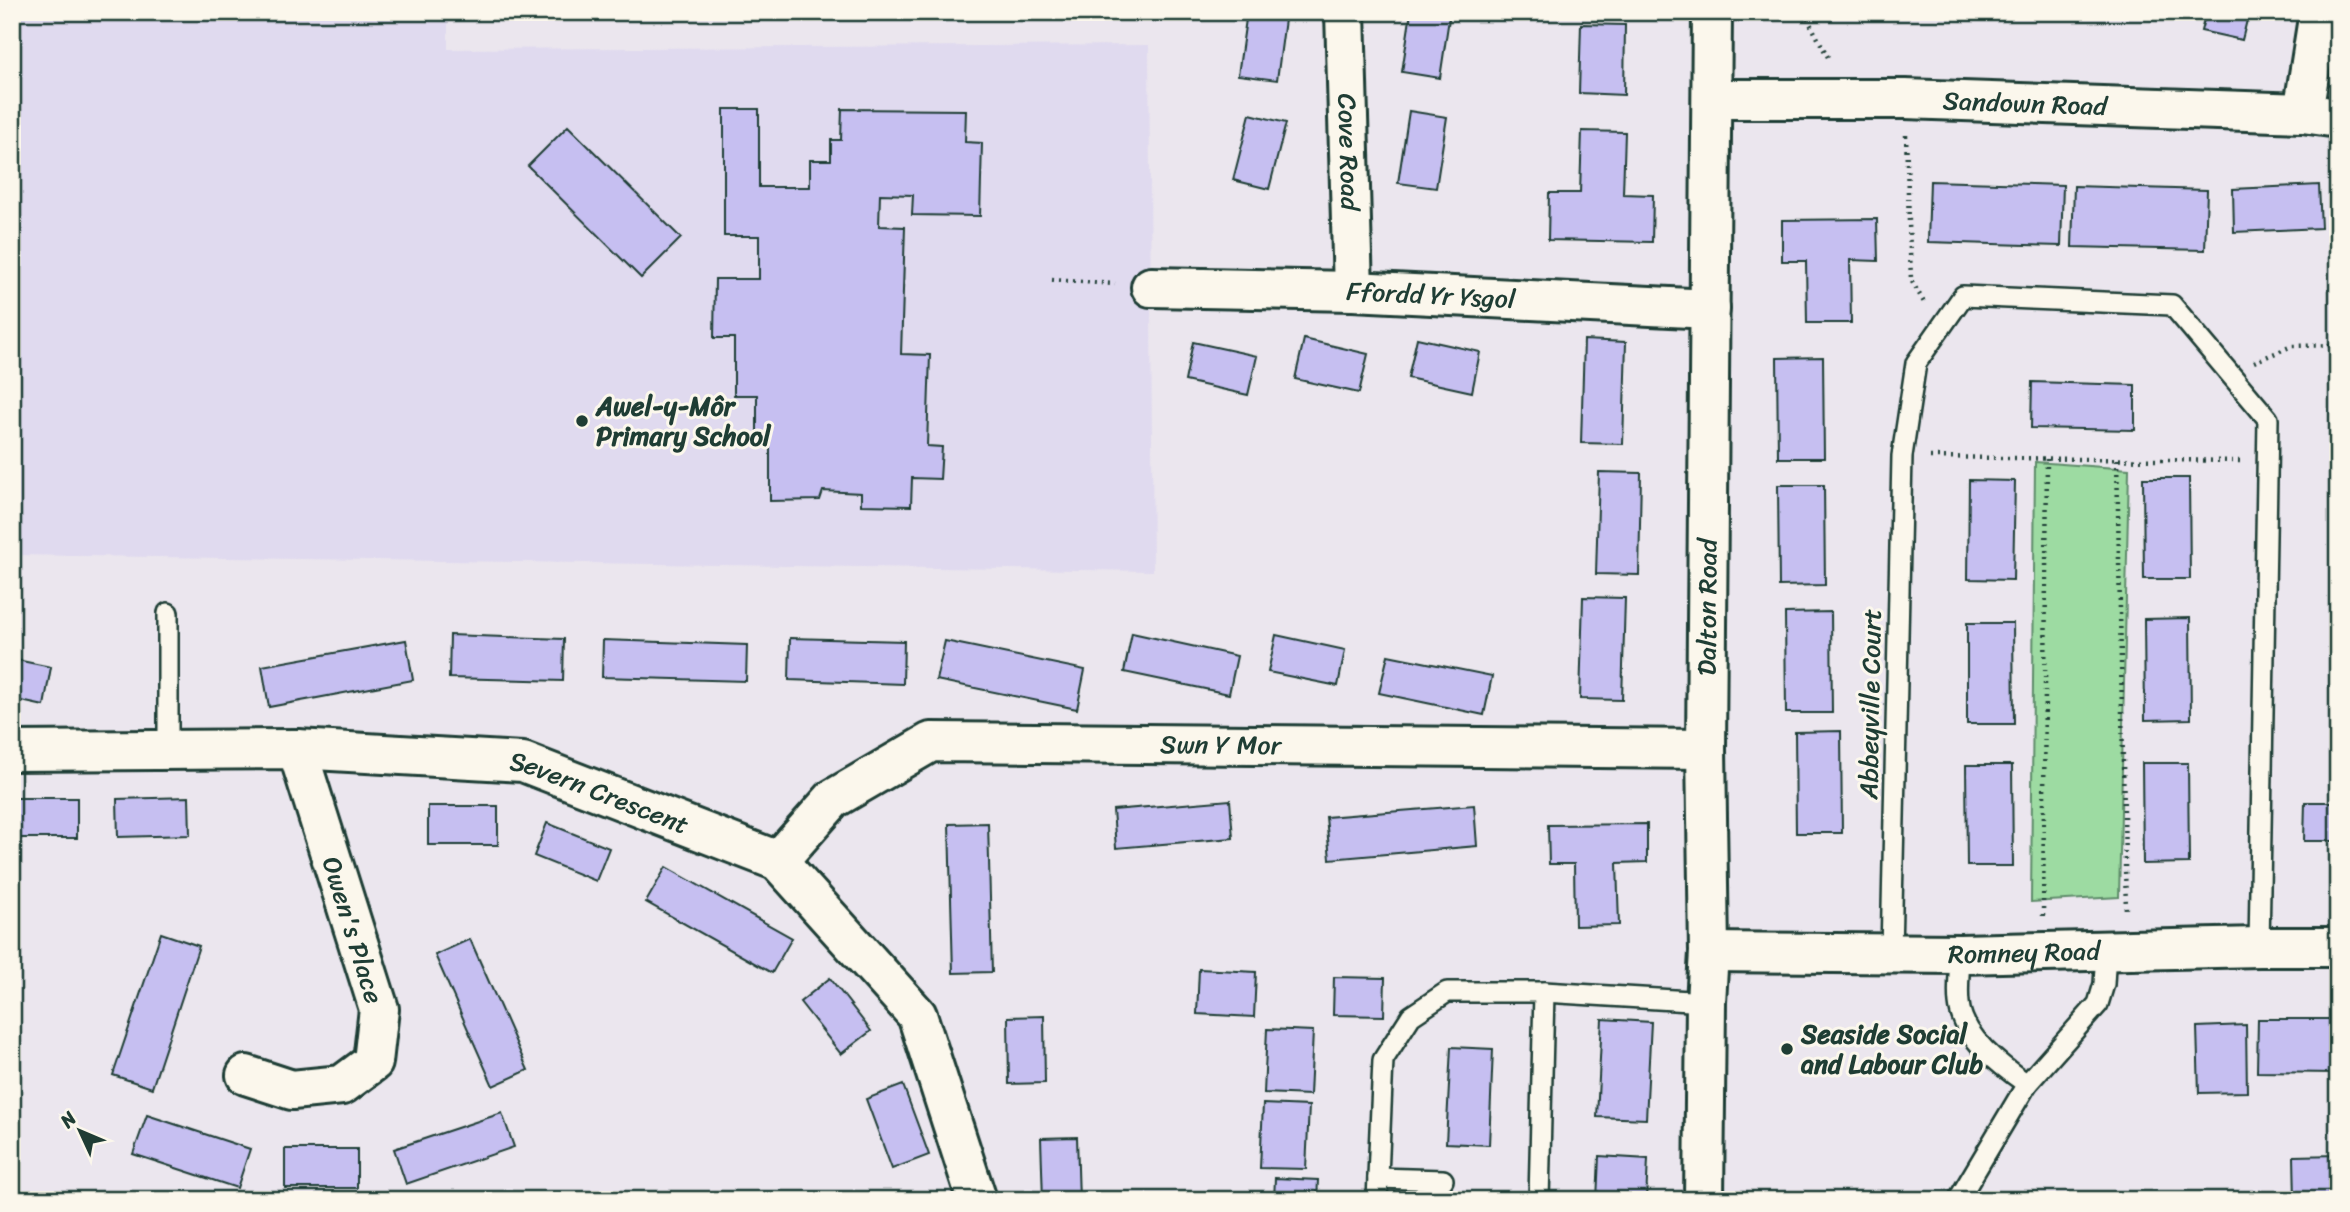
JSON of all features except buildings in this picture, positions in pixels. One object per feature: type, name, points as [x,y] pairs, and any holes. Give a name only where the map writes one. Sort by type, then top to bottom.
[{"type":"street","name":"Cove Road","points":[[1345,12],[1353,291]]},
{"type":"street","name":"Dalton Road","points":[[1704,1200],[1709,952],[1706,749],[1712,12]]},
{"type":"street","points":[[2319,12],[2320,116]]},
{"type":"street","name":"Sandown Road","points":[[1712,99],[1905,99],[2320,116]]},
{"type":"street","name":"Ffordd Yr Ysgol","points":[[1151,287],[1353,291],[1710,309]]},
{"type":"street","name":"Swn Y Mor","points":[[778,861],[833,799],[932,743],[1706,749]]},
{"type":"street","name":"Severn Crescent","points":[[12,751],[297,750],[523,762],[778,861],[918,1015],[977,1200]]},
{"type":"street","name":"Owen's Place","points":[[246,1076],[292,1090],[329,1087],[342,1085],[373,1062],[379,1010],[297,750]]},
{"type":"street","name":"Romney Road","points":[[1709,952],[1960,954],[2338,947]]},
{"type":"lane","name":"Abbeyville Court","points":[[1891,953],[1902,456],[1916,363],[1963,296],[2172,305],[2268,419],[2259,947]]},
{"type":"lane","points":[[168,613],[168,750]]},
{"type":"lane","points":[[1958,1200],[2027,1084],[2098,1004],[2116,951]]},
{"type":"lane","points":[[1960,954],[1959,1005],[1972,1036],[1997,1063],[2027,1084]]},
{"type":"lane","points":[[1377,1200],[1383,1060],[1412,1016],[1447,992],[1544,992],[1706,1002]]},
{"type":"lane","points":[[1539,1200],[1544,992]]},
{"type":"lane","points":[[1378,1178],[1443,1180]]},
{"type":"path","points":[[1804,12],[1837,74],[1842,99]]},
{"type":"path","points":[[1905,99],[1911,280],[1939,329]]},
{"type":"path","points":[[1052,281],[1151,287]]},
{"type":"path","points":[[2229,373],[2292,346],[2338,345]]},
{"type":"path","points":[[1902,456],[2267,461]]},
{"type":"path","points":[[2043,952],[2047,458]]},
{"type":"path","points":[[2116,951],[2117,459]]},
{"type":"shaded area","name":"Awel-y-Môr Primary School","points":[[12,12],[448,12],[448,49],[1149,45],[1153,571],[12,555]]},
{"type":"green space","points":[[2035,462],[2129,469],[2119,897],[2031,902]]},
{"type":"place","name":"Awel-y-Môr Primary School","points":[[582,421]]},
{"type":"place","name":"Seaside Social and Labour Club","points":[[1787,1049]]}]
